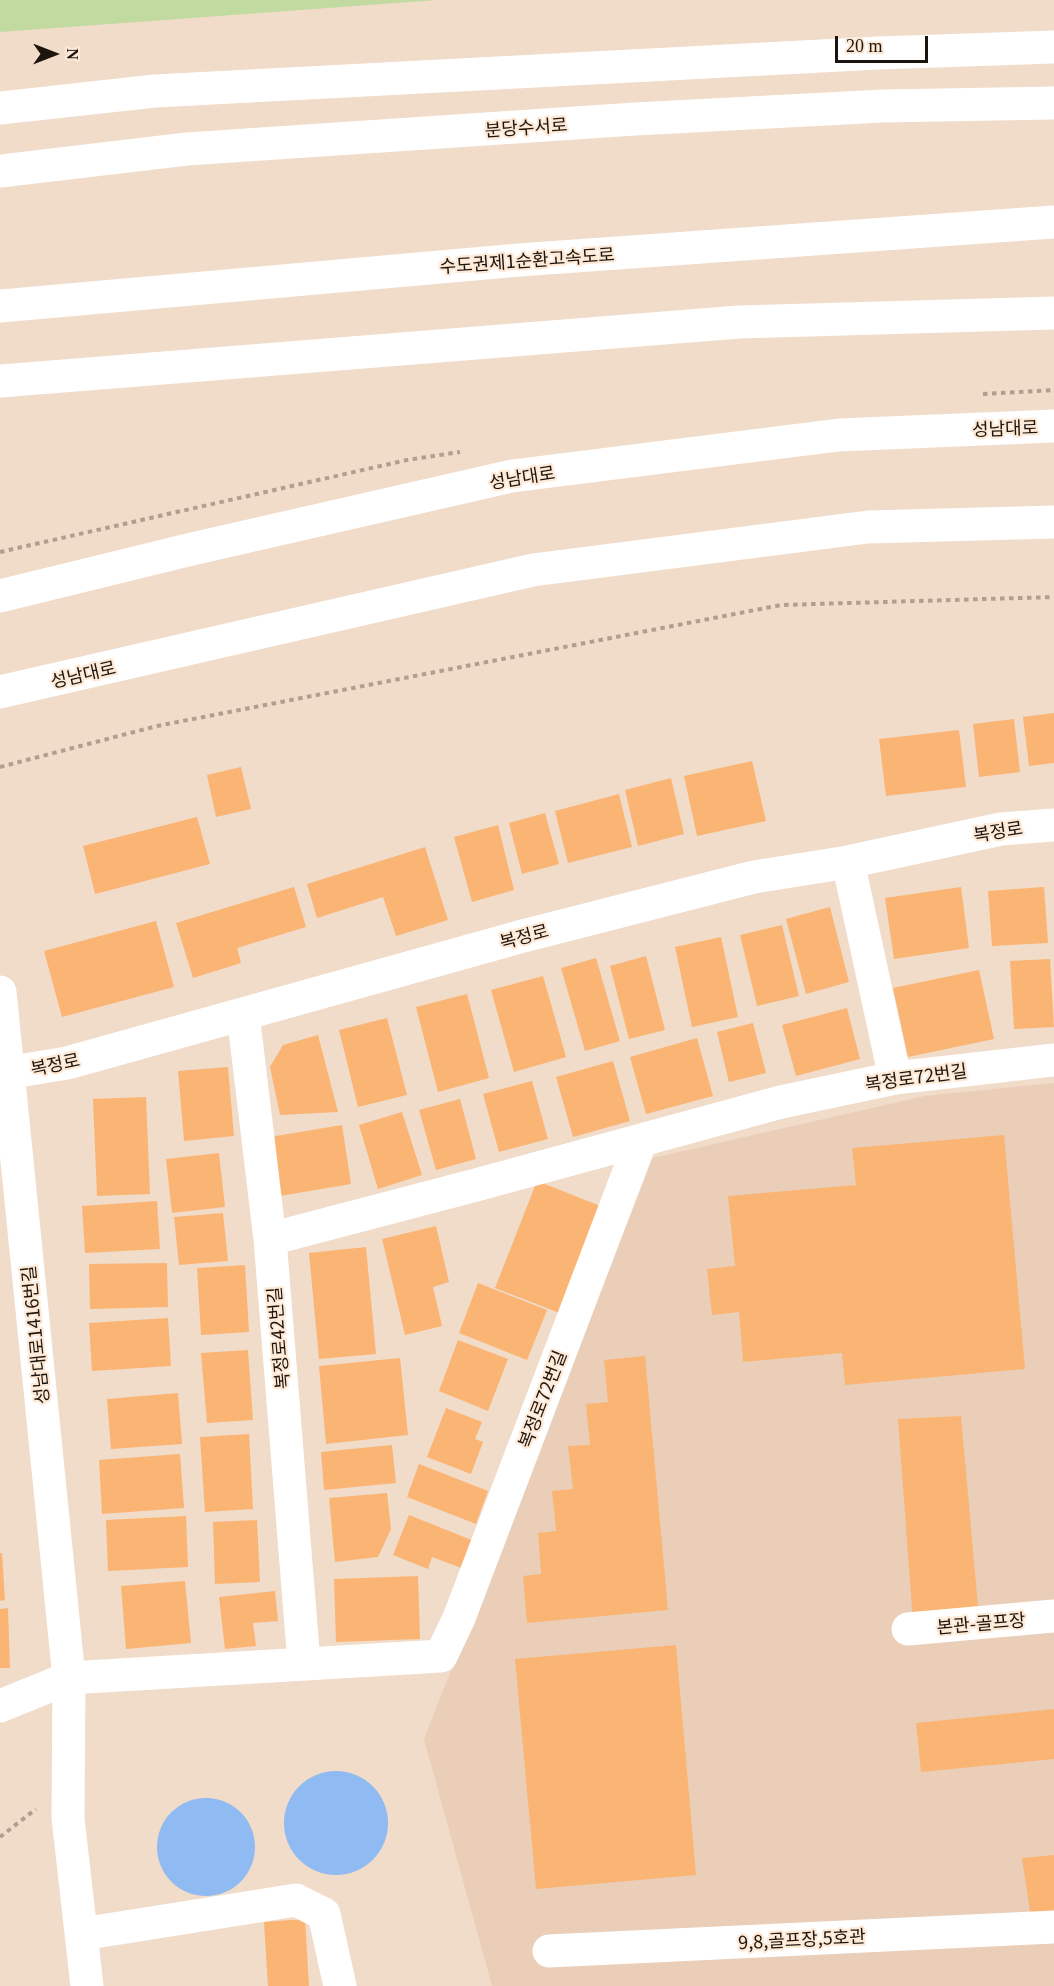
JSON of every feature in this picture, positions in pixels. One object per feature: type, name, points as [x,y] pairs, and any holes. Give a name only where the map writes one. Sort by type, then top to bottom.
[{"type":"main road","points":[[0,108],[155,92],[878,52],[1054,47]]},
{"type":"main road","name":"분당수서로","points":[[0,171],[188,149],[646,119],[883,106],[1054,104]]},
{"type":"main road","name":"수도권제1순환고속도로","points":[[0,306],[519,260],[1054,222]]},
{"type":"main road","points":[[0,381],[739,322],[1054,313]]},
{"type":"main road","name":"성남대로","points":[[0,596],[512,476],[839,435],[1054,426]]},
{"type":"main road","name":"성남대로","points":[[0,692],[534,570],[868,527],[1054,522]]},
{"type":"main road","name":"복정로","points":[[4,1073],[67,1063],[523,936],[742,880],[848,862],[1001,829],[1054,825]]},
{"type":"main road","points":[[848,862],[895,1078]]},
{"type":"main road","name":"성남대로1416번길","points":[[0,992],[4,1073],[69,1678],[68,1818],[87,1986]]},
{"type":"main road","name":"복정로42번길","points":[[243,1014],[270,1239],[304,1663]]},
{"type":"main road","name":"복정로72번길","points":[[270,1239],[781,1102],[895,1078],[1054,1060]]},
{"type":"main road","name":"복정로72번길","points":[[304,1663],[441,1656],[459,1618],[641,1140]]},
{"type":"main road","name":"본관-골프장","points":[[908,1629],[1054,1616]]},
{"type":"main road","points":[[0,1706],[69,1678],[304,1663]]},
{"type":"main road","points":[[82,1934],[297,1900],[324,1914],[340,1986]]},
{"type":"main road","name":"9,8,골프장,5호관","points":[[549,1951],[1054,1927]]},
{"type":"path","points":[[0,767],[157,726],[781,605],[1054,597]]},
{"type":"shaded area","points":[[1054,1083],[1054,1986],[492,1986],[424,1739],[653,1158],[925,1096]]},
{"type":"green space","points":[[0,0],[437,0],[0,32]]},
{"type":"water","points":[[336,1771],[356,1775],[373,1786],[384,1803],[388,1823],[384,1843],[373,1860],[356,1871],[336,1875],[316,1871],[299,1860],[288,1843],[284,1823],[288,1803],[299,1786],[316,1775]]},
{"type":"water","points":[[196,1798],[216,1798],[241,1812],[252,1828],[255,1847],[252,1866],[241,1882],[216,1896],[196,1896],[179,1888],[165,1874],[157,1857],[157,1837],[165,1820],[179,1806]]},
{"type":"building","points":[[1054,713],[1054,763],[1029,766],[1023,717]]},
{"type":"building","points":[[1014,719],[1020,772],[979,777],[973,724]]},
{"type":"building","points":[[959,730],[966,787],[886,796],[879,739]]},
{"type":"building","points":[[752,761],[766,821],[697,836],[684,776]]},
{"type":"building","points":[[241,767],[251,809],[216,817],[207,775]]},
{"type":"building","points":[[671,778],[684,834],[638,846],[625,790]]},
{"type":"building","points":[[619,794],[632,847],[568,863],[555,811]]},
{"type":"building","points":[[545,813],[559,864],[522,874],[509,823]]},
{"type":"building","points":[[197,817],[210,864],[95,894],[83,846]]},
{"type":"building","points":[[498,825],[514,890],[472,902],[454,837]]},
{"type":"building","points":[[425,847],[448,920],[396,936],[383,897],[317,918],[307,884]]},
{"type":"building","points":[[294,887],[306,927],[237,948],[241,963],[193,978],[176,923]]},
{"type":"building","points":[[961,887],[969,948],[894,959],[885,898]]},
{"type":"building","points":[[1044,887],[1048,943],[992,946],[988,891]]},
{"type":"building","points":[[830,907],[849,982],[806,994],[786,919]]},
{"type":"building","points":[[156,921],[174,987],[62,1017],[44,951]]},
{"type":"building","points":[[782,925],[799,996],[757,1006],[740,935]]},
{"type":"building","points":[[721,937],[738,1017],[692,1027],[675,947]]},
{"type":"building","points":[[646,956],[665,1030],[629,1039],[610,966]]},
{"type":"building","points":[[596,958],[620,1041],[585,1051],[561,968]]},
{"type":"building","points":[[1050,959],[1054,1027],[1014,1029],[1010,961]]},
{"type":"building","points":[[979,970],[994,1039],[908,1057],[893,988]]},
{"type":"building","points":[[543,976],[566,1057],[514,1072],[491,990]]},
{"type":"building","points":[[467,994],[489,1078],[438,1092],[416,1007]]},
{"type":"building","points":[[847,1008],[860,1059],[796,1076],[782,1025]]},
{"type":"building","points":[[387,1018],[407,1095],[358,1107],[339,1030]]},
{"type":"building","points":[[753,1023],[766,1073],[729,1082],[717,1032]]},
{"type":"building","points":[[318,1035],[338,1112],[280,1115],[270,1067],[283,1045]]},
{"type":"building","points":[[697,1038],[713,1096],[646,1114],[630,1057]]},
{"type":"building","points":[[613,1061],[630,1121],[573,1137],[556,1077]]},
{"type":"building","points":[[228,1067],[234,1136],[184,1141],[178,1071]]},
{"type":"building","points":[[532,1081],[548,1139],[499,1152],[483,1094]]},
{"type":"building","points":[[146,1097],[150,1194],[97,1196],[93,1099]]},
{"type":"building","points":[[460,1099],[476,1159],[436,1170],[419,1110]]},
{"type":"building","points":[[402,1112],[422,1175],[378,1189],[359,1125]]},
{"type":"building","points":[[342,1125],[351,1184],[280,1196],[270,1137]]},
{"type":"building","points":[[1004,1135],[1025,1369],[845,1385],[842,1353],[743,1362],[739,1312],[712,1315],[707,1269],[735,1266],[728,1196],[856,1185],[852,1148]]},
{"type":"building","points":[[219,1153],[225,1207],[172,1213],[166,1159]]},
{"type":"building","points":[[537,1181],[603,1207],[562,1314],[495,1288]]},
{"type":"building","points":[[157,1201],[160,1249],[85,1253],[82,1206]]},
{"type":"building","points":[[223,1213],[228,1261],[179,1265],[174,1217]]},
{"type":"building","points":[[436,1226],[449,1282],[433,1287],[442,1326],[405,1335],[382,1239]]},
{"type":"building","points":[[366,1247],[376,1354],[319,1359],[309,1253]]},
{"type":"building","points":[[167,1263],[168,1307],[90,1309],[89,1264]]},
{"type":"building","points":[[245,1265],[249,1332],[201,1335],[197,1268]]},
{"type":"building","points":[[478,1283],[547,1310],[527,1360],[459,1333]]},
{"type":"building","points":[[168,1318],[171,1366],[92,1371],[89,1323]]},
{"type":"building","points":[[458,1340],[508,1359],[488,1411],[439,1391]]},
{"type":"building","points":[[248,1350],[253,1420],[207,1423],[201,1353]]},
{"type":"building","points":[[645,1356],[668,1610],[527,1623],[523,1576],[541,1574],[538,1533],[556,1531],[552,1491],[573,1489],[568,1446],[590,1445],[586,1404],[608,1402],[604,1360]]},
{"type":"building","points":[[400,1358],[408,1435],[326,1444],[319,1366]]},
{"type":"building","points":[[178,1393],[182,1444],[111,1449],[107,1399]]},
{"type":"building","points":[[446,1408],[482,1422],[475,1439],[483,1442],[471,1474],[427,1457]]},
{"type":"building","points":[[961,1416],[979,1617],[913,1622],[898,1419]]},
{"type":"building","points":[[249,1434],[253,1509],[205,1512],[200,1437]]},
{"type":"building","points":[[392,1445],[396,1483],[324,1490],[321,1452]]},
{"type":"building","points":[[180,1454],[184,1508],[102,1514],[99,1460]]},
{"type":"building","points":[[419,1464],[488,1491],[476,1524],[407,1497]]},
{"type":"building","points":[[387,1493],[391,1529],[378,1557],[335,1562],[329,1498]]},
{"type":"building","points":[[409,1515],[474,1541],[464,1569],[432,1557],[428,1569],[393,1555]]},
{"type":"building","points":[[186,1516],[188,1567],[108,1571],[106,1520]]},
{"type":"building","points":[[257,1520],[260,1582],[215,1584],[213,1522]]},
{"type":"building","points":[[0,1553],[2,1553],[5,1600],[0,1601]]},
{"type":"building","points":[[418,1576],[420,1639],[336,1642],[334,1579]]},
{"type":"building","points":[[185,1581],[191,1643],[126,1649],[121,1586]]},
{"type":"building","points":[[275,1591],[278,1621],[253,1623],[256,1646],[225,1649],[219,1597]]},
{"type":"building","points":[[8,1608],[10,1668],[0,1668],[0,1609]]},
{"type":"building","points":[[676,1645],[696,1875],[536,1889],[515,1659]]},
{"type":"building","points":[[1054,1709],[1054,1759],[921,1772],[916,1723]]},
{"type":"building","points":[[1054,1855],[1054,1930],[1033,1932],[1022,1858]]},
{"type":"building","points":[[305,1919],[309,1986],[268,1986],[264,1922]]}]
